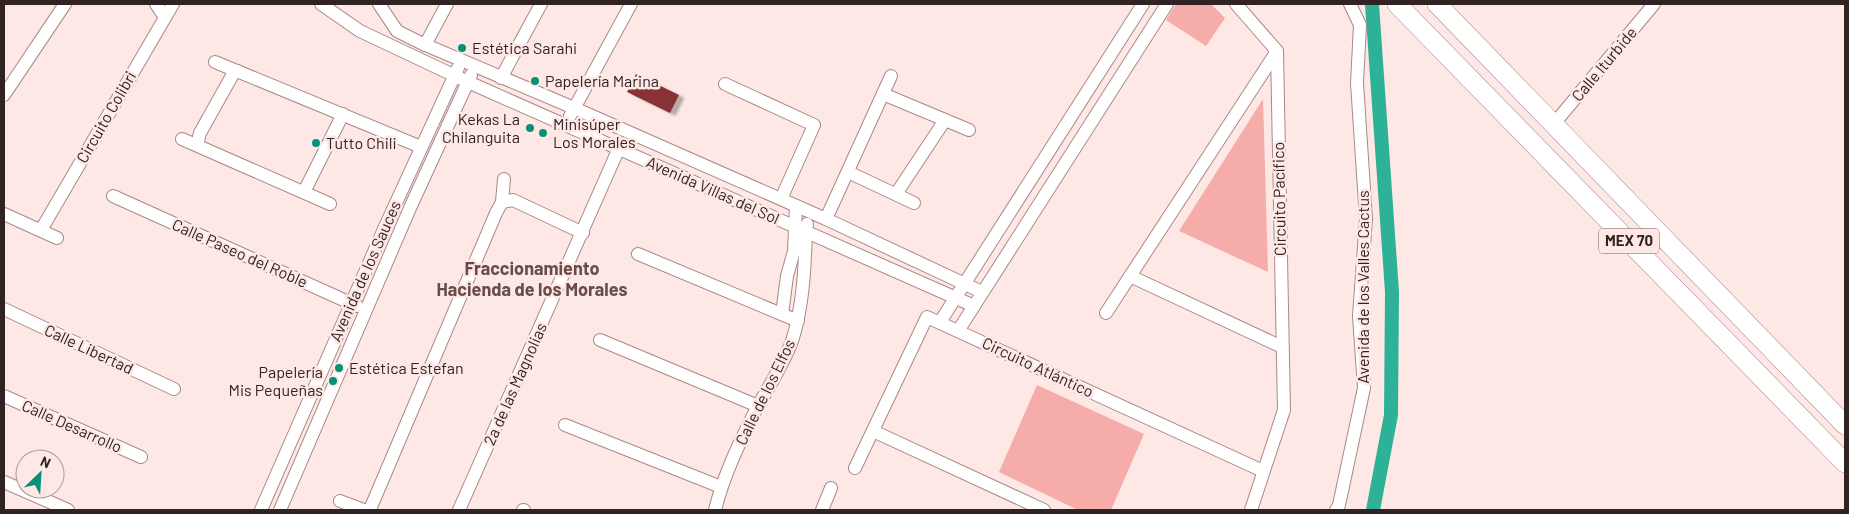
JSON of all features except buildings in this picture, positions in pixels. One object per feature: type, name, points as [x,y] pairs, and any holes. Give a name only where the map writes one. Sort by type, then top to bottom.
[{"type":"main road","name":"MEX 70","points":[[1396,4],[1845,463]]},
{"type":"main road","name":"MEX 70","points":[[1437,4],[1845,425]]},
{"type":"street","points":[[4,95],[65,4]]},
{"type":"street","points":[[156,4],[164,16]]},
{"type":"street","name":"Circuito Colibri","points":[[41,230],[164,16],[173,4]]},
{"type":"street","name":"Avenida Villas del Sol","points":[[380,4],[397,30],[425,45],[809,211],[982,292]]},
{"type":"street","points":[[425,45],[447,4]]},
{"type":"street","points":[[501,78],[541,4]]},
{"type":"street","points":[[566,124],[631,4]]},
{"type":"street","points":[[855,468],[927,316],[940,322],[1143,4]]},
{"type":"street","points":[[958,331],[1166,4]]},
{"type":"street","points":[[1106,314],[1277,51],[1236,4]]},
{"type":"street","name":"Avenida de los Valles Cactus","points":[[1336,510],[1364,388],[1359,316],[1366,219],[1357,83],[1360,25],[1350,4]]},
{"type":"street","name":"Calle Iturbide","points":[[1553,125],[1654,4]]},
{"type":"street","name":"Avenida Villas del Sol","points":[[324,5],[360,31],[454,76],[974,306]]},
{"type":"street","name":"Circuito Pacífico","points":[[1263,471],[1284,410],[1277,51]]},
{"type":"street","name":"Avenida de los Sauces","points":[[260,510],[461,61]]},
{"type":"street","points":[[215,62],[421,147]]},
{"type":"street","name":"Avenida de los Sauces","points":[[280,510],[410,208],[474,67]]},
{"type":"street","points":[[197,145],[200,133],[233,74],[238,71]]},
{"type":"street","points":[[826,219],[891,76]]},
{"type":"street","points":[[725,84],[814,125],[781,199]]},
{"type":"street","points":[[1089,88],[1106,99]]},
{"type":"street","points":[[883,94],[969,130]]},
{"type":"street","points":[[304,192],[343,114]]},
{"type":"street","points":[[896,194],[945,120]]},
{"type":"street","points":[[182,139],[330,204]]},
{"type":"street","name":"2a de las Magnolias","points":[[458,510],[583,233],[619,148]]},
{"type":"street","points":[[848,172],[914,203]]},
{"type":"street","points":[[371,510],[370,508],[502,202],[504,178]]},
{"type":"street","name":"Calle Paseo del Roble","points":[[113,196],[366,311]]},
{"type":"street","points":[[502,202],[513,200],[583,233]]},
{"type":"street","name":"Calle de los Elfos","points":[[715,510],[721,487],[739,444],[786,356],[798,321],[804,268],[796,206]]},
{"type":"street","name":"Calle de los Elfos","points":[[782,314],[787,276],[800,228],[809,211]]},
{"type":"street","points":[[4,214],[57,238]]},
{"type":"street","points":[[638,254],[798,321]]},
{"type":"street","points":[[1130,276],[1282,347]]},
{"type":"street","name":"Calle Libertad","points":[[4,309],[174,389]]},
{"type":"street","name":"Circuito Atlántico","points":[[940,322],[1263,471]]},
{"type":"street","points":[[600,340],[758,406]]},
{"type":"street","name":"Calle Desarrollo","points":[[4,396],[141,457]]},
{"type":"street","points":[[565,425],[721,487]]},
{"type":"street","points":[[873,431],[1044,510]]},
{"type":"street","points":[[1251,510],[1263,471]]},
{"type":"street","points":[[4,482],[68,510]]},
{"type":"street","points":[[822,510],[831,488]]},
{"type":"street","points":[[340,501],[364,510]]},
{"type":"shaded area","points":[[1176,4],[1211,4],[1225,18],[1206,46],[1166,20]]},
{"type":"shaded area","points":[[1263,99],[1268,272],[1179,231]]},
{"type":"shaded area","points":[[1037,385],[1144,434],[1111,510],[1078,510],[999,472]]},
{"type":"waterway","points":[[1372,4],[1392,292],[1391,415],[1373,510]]},
{"type":"place","name":"Estética Sarahi","points":[[462,48]]},
{"type":"place","name":"Papelería Marina","points":[[535,81]]},
{"type":"place","name":"Kekas La Chilanguita","points":[[530,128]]},
{"type":"place","name":"Minisúper Los Morales","points":[[543,133]]},
{"type":"place","name":"Tutto Chili","points":[[316,143]]},
{"type":"place","name":"Estética Estefan","points":[[339,368]]},
{"type":"place","name":"Papelería Mis Pequeñas","points":[[333,381]]},
{"type":"district","name":"Fraccionamiento Hacienda de los Morales","points":[[532,279]]}]
